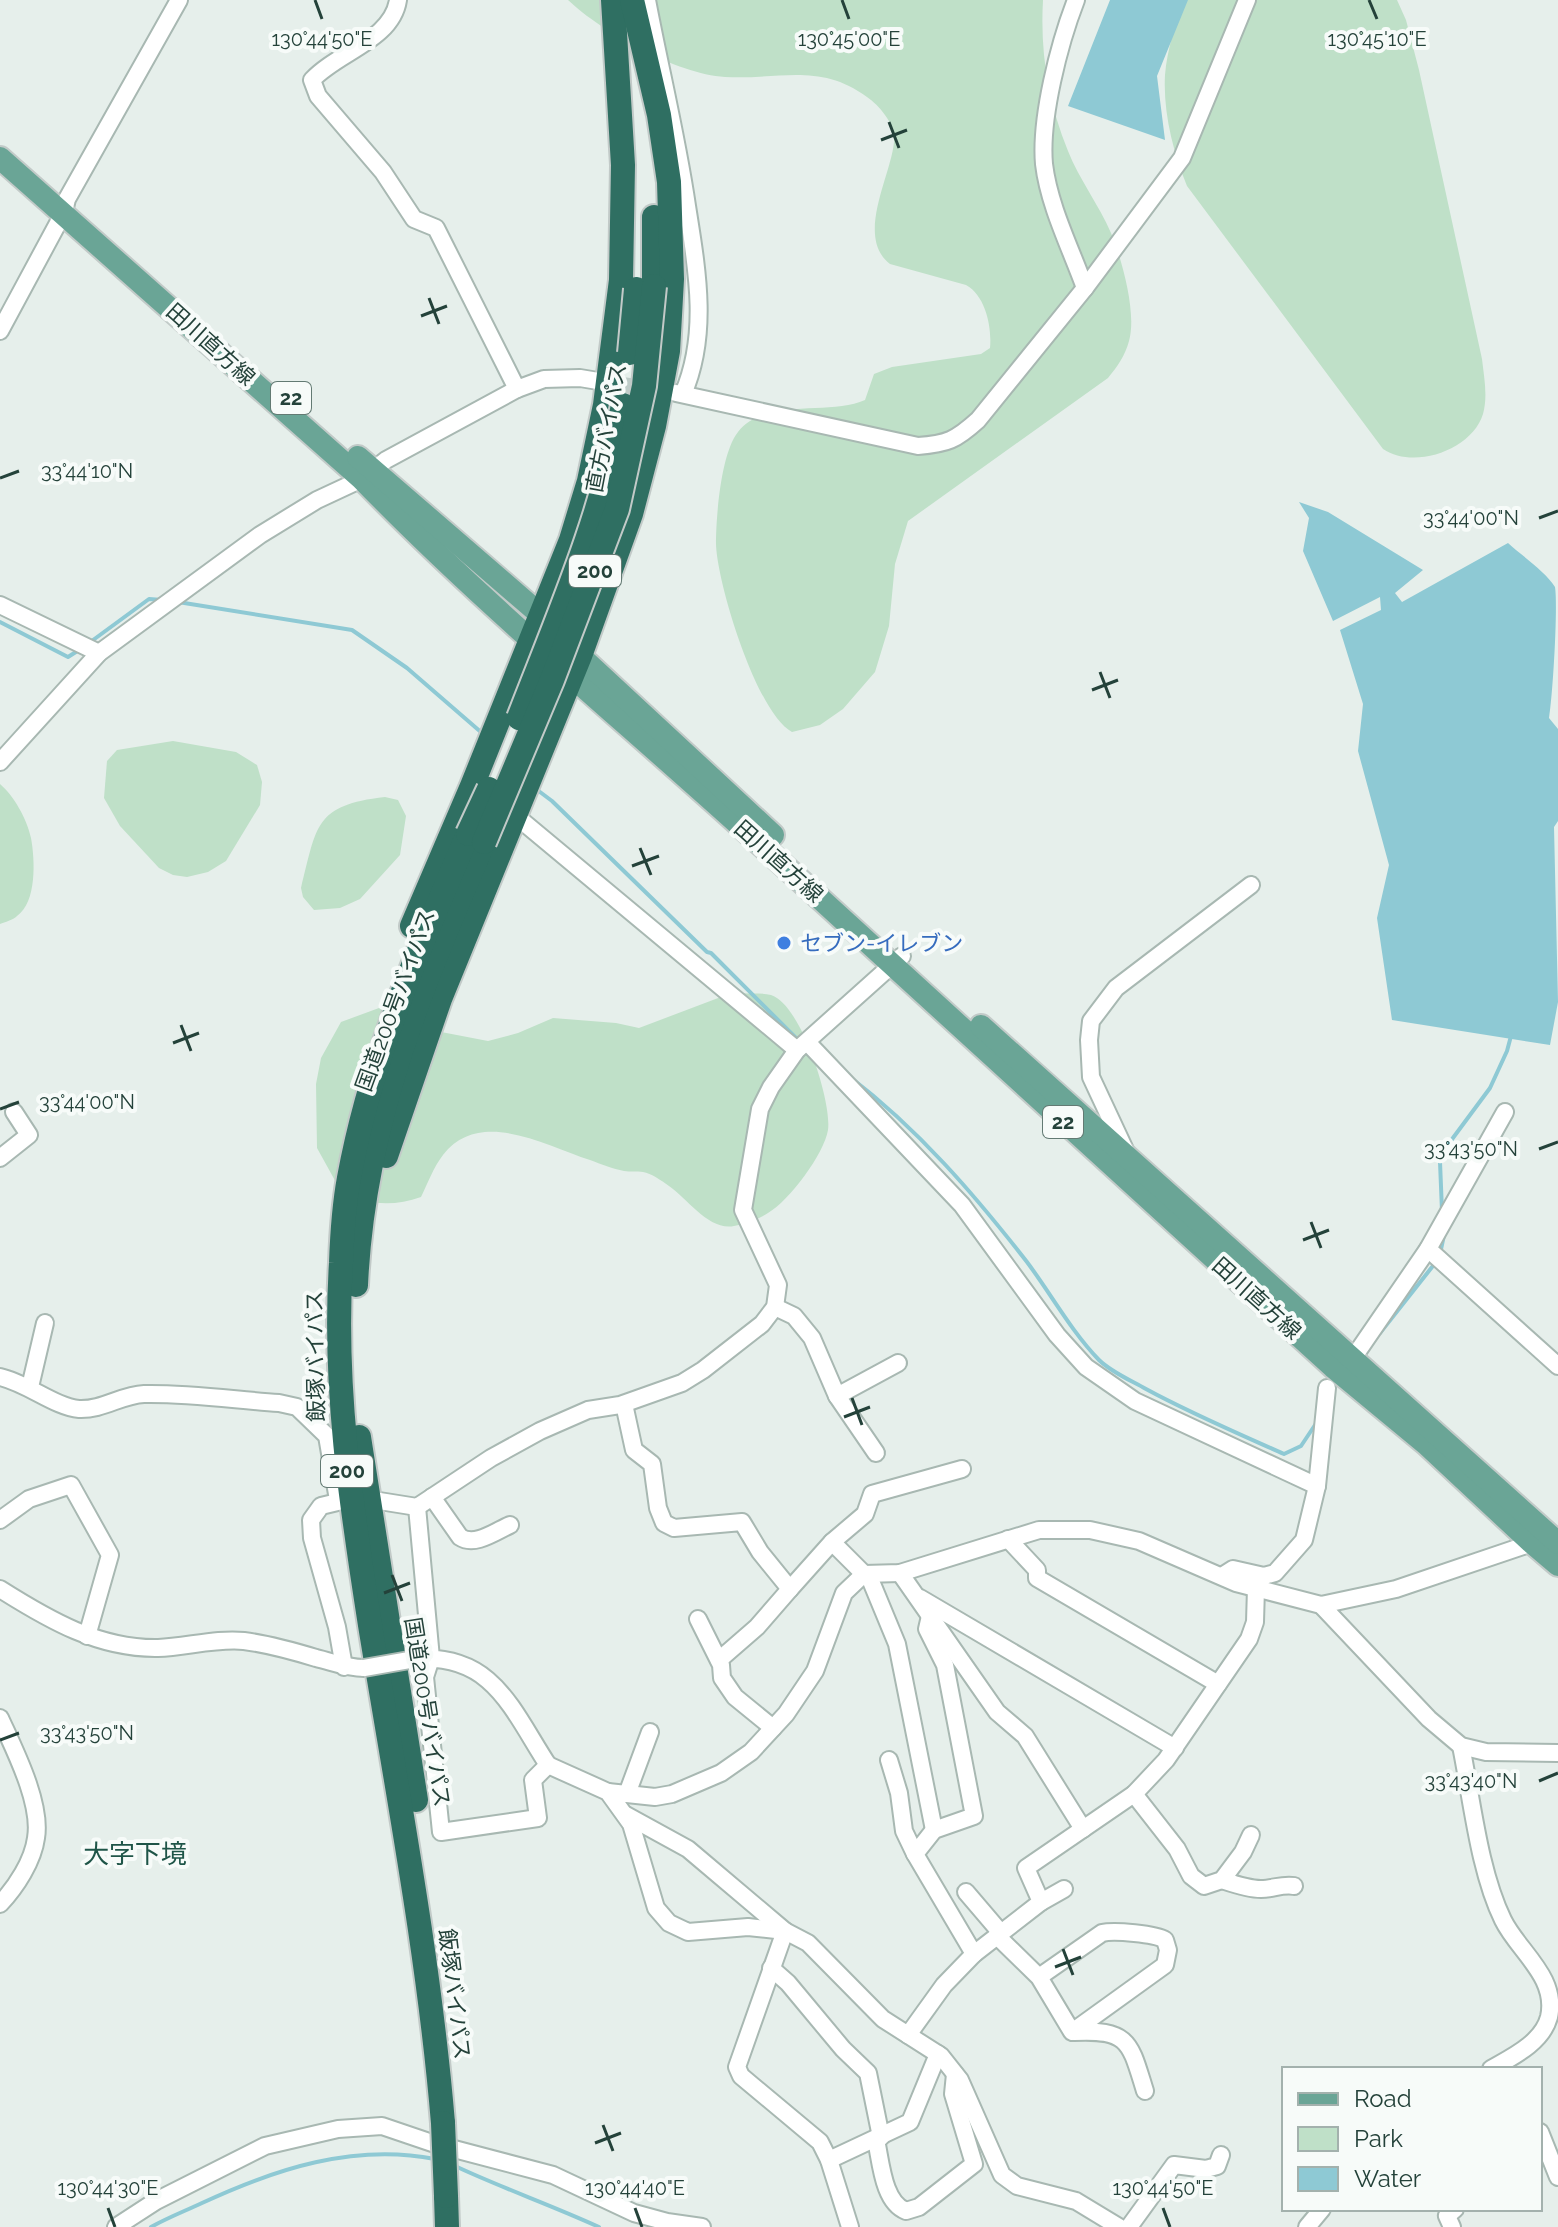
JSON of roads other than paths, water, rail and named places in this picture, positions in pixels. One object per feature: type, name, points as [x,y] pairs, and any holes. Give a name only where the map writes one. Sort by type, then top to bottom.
[{"type":"highway","name":"直方バイパス","points":[[614,0],[630,77],[645,287]]},
{"type":"highway","points":[[349,1179],[354,1114],[372,1038],[391,978],[542,616],[589,481],[605,405],[620,294],[623,165],[614,0]]},
{"type":"highway","name":"直方バイパス","points":[[476,838],[564,651],[617,509],[644,386],[645,287],[654,185],[644,76],[632,0]]},
{"type":"highway","points":[[364,1214],[440,999],[576,666],[631,514],[654,426],[668,351],[672,279],[669,182],[659,115],[632,0]]},
{"type":"highway","name":"飯塚バイパス","points":[[351,1499],[340,1397],[338,1302],[349,1179],[377,1065],[398,1002],[476,838]]},
{"type":"highway","name":"国道200号バイパス","points":[[459,2227],[452,2197],[450,2125],[456,2072],[435,1930],[351,1499],[358,1432],[353,1344],[357,1261],[386,1096],[422,985],[476,838]]},
{"type":"highway","name":"200","points":[[447,2227],[452,2197]]},
{"type":"main road","name":"田川直方線","points":[[0,142],[65,205],[368,475],[542,616],[576,666]]},
{"type":"main road","name":"田川直方線","points":[[0,158],[65,205]]},
{"type":"main road","name":"田川直方線","points":[[368,475],[400,518],[532,640],[576,666],[1341,1374],[1550,1540],[1558,1565]]},
{"type":"main road","name":"田川直方線","points":[[896,960],[1128,1157],[1341,1374]]},
{"type":"street","points":[[0,331],[65,205],[179,0]]},
{"type":"street","points":[[398,0],[396,15],[388,25],[366,42],[324,66],[312,80],[318,96],[383,172],[414,219],[436,228],[517,389]]},
{"type":"street","points":[[647,0],[677,138],[698,276],[699,337],[689,380],[679,394],[918,446],[942,444],[958,438],[978,420],[1085,288],[1182,158],[1247,0]]},
{"type":"street","points":[[1076,0],[1047,105],[1044,163],[1051,195],[1085,288]]},
{"type":"street","points":[[0,762],[99,653],[260,535],[317,500],[368,475],[386,460],[517,389],[544,379],[598,381]]},
{"type":"street","points":[[0,605],[99,653]]},
{"type":"street","points":[[516,816],[802,1046],[962,1205],[1057,1335],[1086,1367],[1135,1401],[1317,1486]]},
{"type":"street","points":[[1128,1157],[1091,1077],[1091,1021],[1116,988],[1251,885]]},
{"type":"street","points":[[344,1667],[337,1627],[312,1538],[311,1520],[321,1506],[351,1499],[417,1507],[491,1458],[540,1431],[588,1410],[624,1404],[682,1383],[762,1324],[775,1307],[778,1285],[743,1210],[760,1109],[802,1046],[896,960]]},
{"type":"street","points":[[0,1158],[29,1135],[14,1112]]},
{"type":"street","points":[[1222,1576],[1233,1569],[1264,1576],[1275,1573],[1304,1540],[1341,1374],[1428,1249],[1505,1112]]},
{"type":"street","points":[[1428,1249],[1558,1366]]},
{"type":"street","points":[[775,1307],[794,1316],[812,1338],[837,1396],[876,1453]]},
{"type":"street","points":[[30,1387],[45,1323]]},
{"type":"street","points":[[837,1396],[898,1363]]},
{"type":"street","points":[[0,1377],[30,1387],[66,1407],[78,1409],[108,1406],[119,1399],[142,1394],[279,1403],[297,1407],[327,1436],[351,1499]]},
{"type":"street","points":[[624,1404],[634,1450],[652,1464],[658,1508],[664,1523],[674,1528],[742,1522],[760,1552],[790,1589]]},
{"type":"street","points":[[719,1660],[757,1627],[832,1542],[865,1514],[872,1494],[962,1469]]},
{"type":"street","points":[[0,1520],[29,1499],[71,1485],[110,1555],[87,1636]]},
{"type":"street","points":[[432,1497],[466,1541],[477,1540],[510,1525]]},
{"type":"street","points":[[417,1507],[423,1659],[441,1832],[538,1818],[533,1780],[548,1765]]},
{"type":"street","points":[[0,1589],[38,1613],[87,1636],[117,1645],[158,1648],[242,1641],[344,1667],[364,1668],[423,1659],[469,1666],[497,1686],[548,1765],[608,1792],[655,1797],[672,1794],[721,1773],[751,1752],[786,1714],[815,1671],[844,1593],[866,1574],[900,1573],[1039,1530],[1090,1530],[1139,1541],[1256,1588],[1321,1605],[1396,1589],[1550,1540]]},
{"type":"street","points":[[1008,1539],[1037,1570],[1037,1578],[1218,1684]]},
{"type":"street","points":[[832,1542],[866,1574],[897,1644],[934,1830]]},
{"type":"street","points":[[900,1573],[997,1712],[1025,1736],[1083,1829]]},
{"type":"street","points":[[1041,1902],[1026,1868],[1134,1794],[1175,1748],[1249,1639],[1255,1622],[1256,1588]]},
{"type":"street","points":[[915,1595],[1175,1748]]},
{"type":"street","points":[[1321,1605],[1429,1719],[1461,1746],[1486,1752],[1558,1753]]},
{"type":"street","points":[[915,1854],[934,1830],[974,1816],[945,1665],[927,1629],[930,1616]]},
{"type":"street","points":[[698,1619],[719,1660],[722,1678],[735,1697],[773,1728]]},
{"type":"street","points":[[0,1718],[17,1755],[35,1809],[36,1838],[27,1866],[0,1904]]},
{"type":"street","points":[[627,1794],[650,1732]]},
{"type":"street","points":[[1461,1746],[1490,1888],[1504,1922],[1542,1974],[1547,1990],[1550,2016],[1541,2035],[1514,2063]]},
{"type":"street","points":[[889,1760],[899,1793],[904,1831],[974,1954]]},
{"type":"street","points":[[608,1792],[631,1824],[656,1908],[669,1923],[688,1932],[748,1927],[785,1931]]},
{"type":"street","points":[[1134,1794],[1177,1849],[1191,1876],[1204,1886],[1222,1880],[1243,1852],[1251,1835]]},
{"type":"street","points":[[623,1813],[688,1849],[785,1931],[808,1943],[883,2019],[938,2054],[955,2074],[1002,2175],[1017,2186],[1076,2201],[1119,2227]]},
{"type":"street","points":[[1222,1880],[1247,1888],[1263,1889],[1280,1884],[1294,1886]]},
{"type":"street","points":[[908,2035],[944,1985],[974,1954],[1041,1902],[1064,1889]]},
{"type":"street","points":[[966,1892],[999,1935],[1039,1977],[1072,2032]]},
{"type":"street","points":[[785,1931],[737,2067],[741,2076],[820,2142],[829,2160],[850,2227]]},
{"type":"street","points":[[1039,1977],[1102,1933],[1158,1935],[1165,1940],[1168,1950],[1165,1965],[1072,2032]]},
{"type":"street","points":[[771,1968],[868,2073],[890,2197],[897,2208],[906,2211],[919,2207],[974,2164],[953,2094],[955,2074]]},
{"type":"street","points":[[1072,2032],[1096,2031],[1123,2039],[1131,2046],[1145,2091]]},
{"type":"street","points":[[829,2160],[910,2122],[938,2054]]},
{"type":"street","points":[[116,2227],[156,2201],[265,2146],[338,2129],[382,2126],[435,2144],[553,2175],[634,2213],[702,2227]]},
{"type":"street","points":[[1542,2137],[1558,2177]]},
{"type":"street","points":[[1129,2227],[1174,2165],[1206,2169],[1217,2166],[1221,2155]]},
{"type":"street","points":[[1307,2227],[1320,2211]]},
{"type":"water","points":[[1110,0],[1188,0],[1157,76],[1165,140],[1068,106]]},
{"type":"water","points":[[1299,502],[1328,512],[1423,570],[1395,593],[1402,602],[1508,543],[1555,587],[1555,651],[1549,718],[1558,729],[1558,821],[1554,827],[1558,1002],[1550,1045],[1392,1020],[1377,918],[1389,865],[1358,751],[1363,704],[1340,630],[1381,610],[1380,597],[1333,621],[1303,551],[1309,518]]},
{"type":"waterway","points":[[89,643],[149,599],[162,600]]},
{"type":"waterway","points":[[178,602],[352,630],[407,668],[482,733]]},
{"type":"waterway","points":[[0,622],[68,657],[79,650]]},
{"type":"waterway","points":[[536,789],[711,953],[800,1042]]},
{"type":"waterway","points":[[1442,1211],[1440,1162],[1447,1146],[1490,1088],[1511,1036]]},
{"type":"waterway","points":[[850,1077],[899,1118],[966,1187],[1027,1262],[1079,1337],[1109,1368],[1180,1406],[1284,1454],[1301,1446],[1317,1422]]},
{"type":"waterway","points":[[1440,1254],[1444,1235]]},
{"type":"waterway","points":[[1380,1333],[1436,1262]]},
{"type":"waterway","points":[[151,2227],[230,2191],[316,2162],[375,2154],[435,2159]]},
{"type":"waterway","points":[[455,2166],[599,2227]]},
{"type":"tunnel","points":[[600,382],[652,389]]},
{"type":"place","name":"セブン-イレブン","points":[[784,943]]},
{"type":"district","name":"大字下境","points":[[135,1854]]}]
